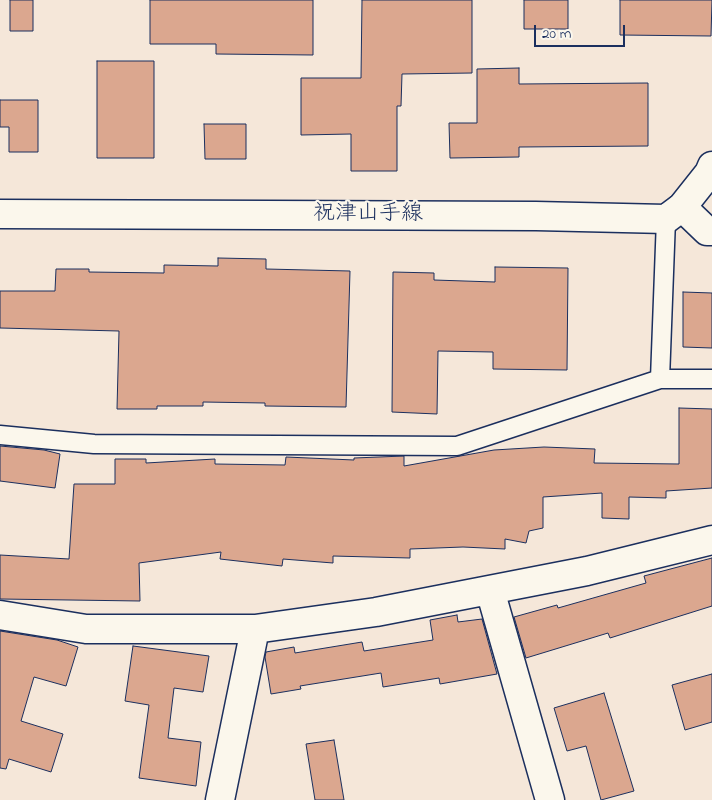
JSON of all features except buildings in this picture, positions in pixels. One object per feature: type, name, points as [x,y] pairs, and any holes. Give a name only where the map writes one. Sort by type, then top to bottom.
[{"type":"street","points":[[712,166],[709,173],[674,213],[708,231],[712,231]]},
{"type":"street","name":"祝津山手線","points":[[0,214],[536,216],[674,213]]},
{"type":"street","points":[[0,615],[86,630],[255,629],[376,612],[490,590],[587,571],[712,540]]},
{"type":"street","points":[[490,590],[550,800]]},
{"type":"street","points":[[220,800],[255,629]]},
{"type":"lane","points":[[660,379],[674,213]]},
{"type":"lane","points":[[0,435],[94,444],[457,446],[660,379],[712,379]]}]
